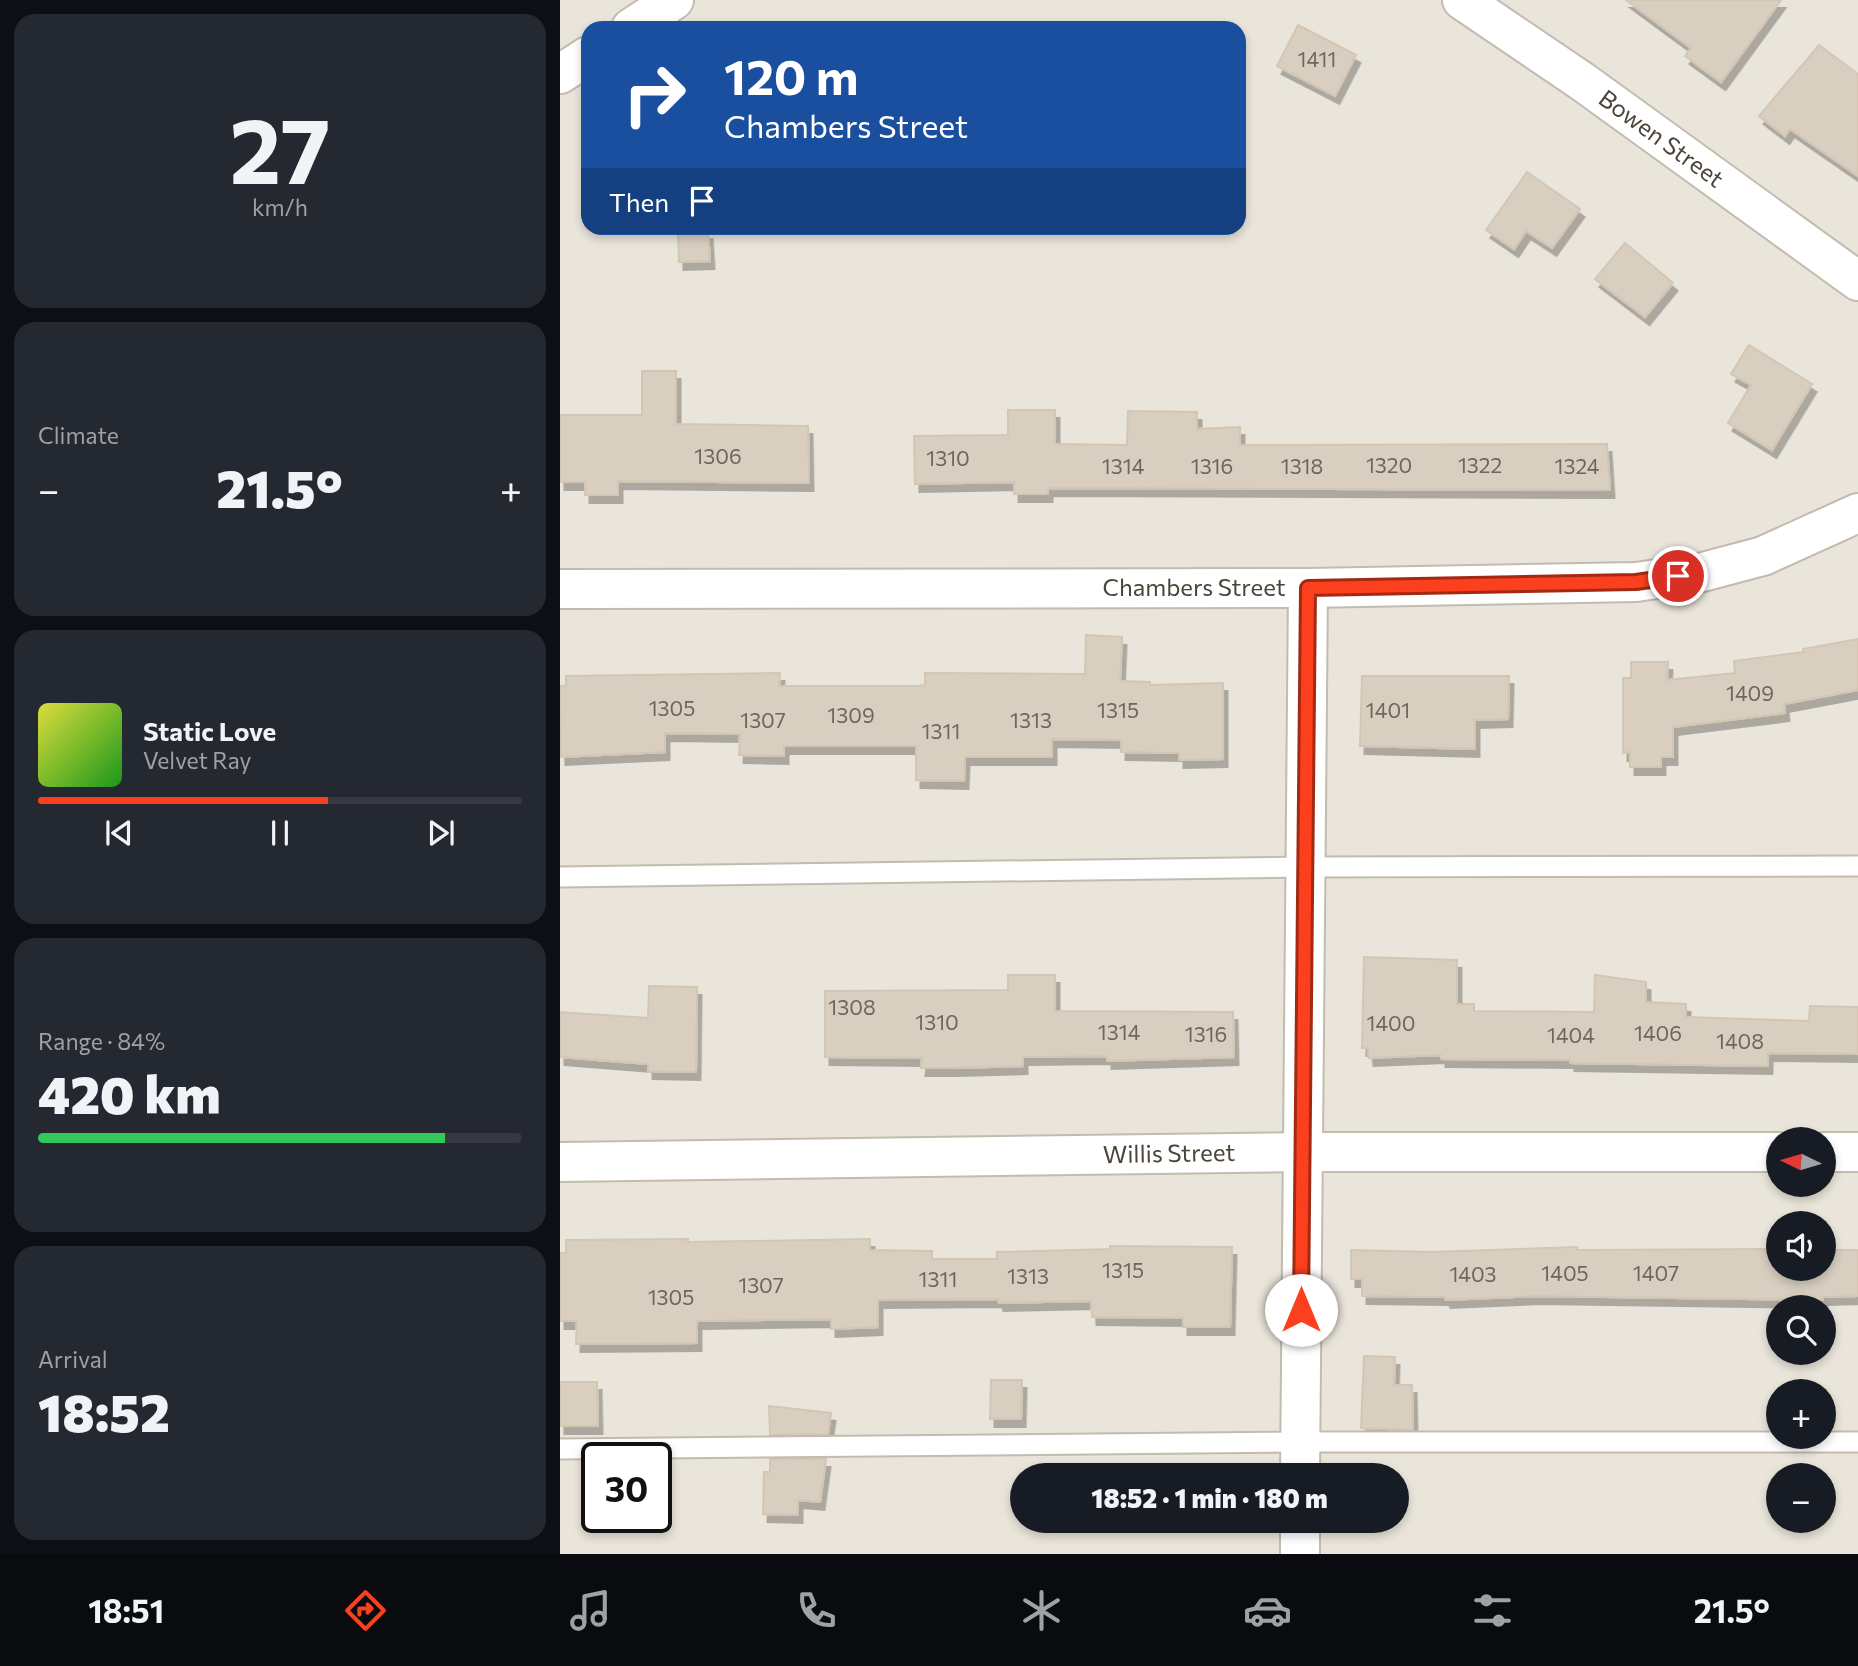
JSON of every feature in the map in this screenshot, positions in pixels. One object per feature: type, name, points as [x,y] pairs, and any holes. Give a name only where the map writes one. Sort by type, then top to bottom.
[{"type":"street","points":[[642,21],[674,0]]},
{"type":"street","name":"Bowen Street","points":[[1462,0],[1572,75],[1858,281]]},
{"type":"street","points":[[560,74],[581,60]]},
{"type":"street","name":"Chambers Street","points":[[560,589],[1308,588],[1636,582],[1699,573],[1763,556],[1858,513]]},
{"type":"street","points":[[1300,1459],[1308,588]]},
{"type":"street","name":"Willis Street","points":[[560,1162],[1302,1153],[1766,1152]]},
{"type":"street","points":[[1836,1152],[1858,1152]]},
{"type":"street","points":[[1300,1533],[1300,1554]]},
{"type":"lane","points":[[560,877],[1305,867],[1858,866]]},
{"type":"lane","points":[[560,1449],[1300,1459],[1858,1441]]},
{"type":"shaded area","points":[[560,0],[1858,0],[1858,1554],[560,1554]]},
{"type":"building","points":[[1626,0],[1781,0],[1721,82],[1685,56],[1691,48]]},
{"type":"building","points":[[1298,25],[1356,55],[1335,96],[1277,66]]},
{"type":"building","points":[[1819,45],[1858,74],[1858,176],[1790,129],[1785,136],[1759,116]]},
{"type":"building","points":[[1527,172],[1580,209],[1552,248],[1526,231],[1514,249],[1486,230]]},
{"type":"building","points":[[678,235],[708,235],[710,261],[679,262]]},
{"type":"building","points":[[1625,243],[1673,283],[1645,317],[1595,279]]},
{"type":"building","points":[[1749,345],[1812,384],[1772,450],[1728,423],[1751,385],[1731,374]]},
{"type":"building","points":[[642,371],[676,371],[676,424],[808,426],[809,483],[618,481],[618,495],[585,495],[585,482],[560,482],[560,415],[642,415]]},
{"type":"building","points":[[1008,410],[1055,410],[1055,444],[1127,445],[1128,411],[1197,412],[1197,429],[1240,427],[1240,445],[1607,444],[1610,490],[1048,488],[1048,494],[1014,494],[1014,482],[915,484],[914,436],[1008,435]]},
{"type":"building","points":[[1086,635],[1122,637],[1120,681],[1150,682],[1150,685],[1223,683],[1223,759],[1179,760],[1179,753],[1121,752],[1121,740],[1052,739],[1052,757],[965,757],[964,781],[916,780],[916,746],[784,746],[784,756],[739,755],[740,734],[665,733],[665,752],[561,757],[560,686],[566,686],[566,676],[780,673],[779,686],[918,686],[925,685],[925,673],[1085,674]]},
{"type":"building","points":[[1858,639],[1858,690],[1784,704],[1785,713],[1673,727],[1673,757],[1661,757],[1661,767],[1630,767],[1630,752],[1623,753],[1623,678],[1631,678],[1631,662],[1668,662],[1667,680],[1735,673],[1734,661],[1804,652],[1803,649]]},
{"type":"building","points":[[1362,676],[1509,676],[1508,719],[1475,720],[1475,749],[1360,746]]},
{"type":"building","points":[[1364,957],[1457,960],[1457,1004],[1474,1004],[1474,1011],[1594,1012],[1595,975],[1646,982],[1646,1002],[1686,1004],[1686,1017],[1809,1021],[1810,1006],[1858,1007],[1858,1054],[1768,1053],[1768,1066],[1441,1059],[1441,1055],[1369,1058],[1368,1048],[1362,1048]]},
{"type":"building","points":[[1008,975],[1055,975],[1055,1011],[1233,1012],[1234,1057],[1107,1061],[1107,1056],[1023,1057],[1023,1066],[921,1068],[922,1058],[825,1057],[825,991],[1008,990]]},
{"type":"building","points":[[649,986],[697,987],[696,1072],[648,1071],[648,1064],[560,1057],[560,1012],[648,1018]]},
{"type":"building","points":[[688,1239],[688,1242],[870,1239],[870,1250],[932,1251],[932,1259],[997,1259],[997,1252],[1110,1249],[1110,1246],[1232,1247],[1230,1327],[1183,1327],[1183,1318],[1092,1317],[1091,1301],[999,1303],[998,1299],[878,1300],[878,1327],[831,1329],[831,1319],[697,1321],[697,1343],[576,1344],[577,1321],[560,1321],[560,1253],[566,1253],[566,1240]]},
{"type":"building","points":[[1577,1247],[1577,1250],[1766,1249],[1766,1281],[1836,1281],[1836,1250],[1858,1250],[1858,1296],[1766,1295],[1766,1299],[1535,1296],[1446,1300],[1445,1297],[1362,1296],[1362,1279],[1351,1279],[1351,1250],[1433,1252]]},
{"type":"building","points":[[1364,1356],[1395,1357],[1394,1385],[1412,1385],[1413,1430],[1361,1428]]},
{"type":"building","points":[[991,1380],[1022,1380],[1021,1419],[990,1419]]},
{"type":"building","points":[[560,1382],[597,1382],[598,1426],[560,1426]]},
{"type":"building","points":[[769,1406],[831,1413],[828,1434],[770,1435]]},
{"type":"building","points":[[770,1459],[826,1459],[820,1502],[798,1500],[798,1515],[763,1514],[764,1472],[770,1472]]},
{"type":"route","points":[[1301,1310],[1308,588],[1636,582],[1678,576]]}]
